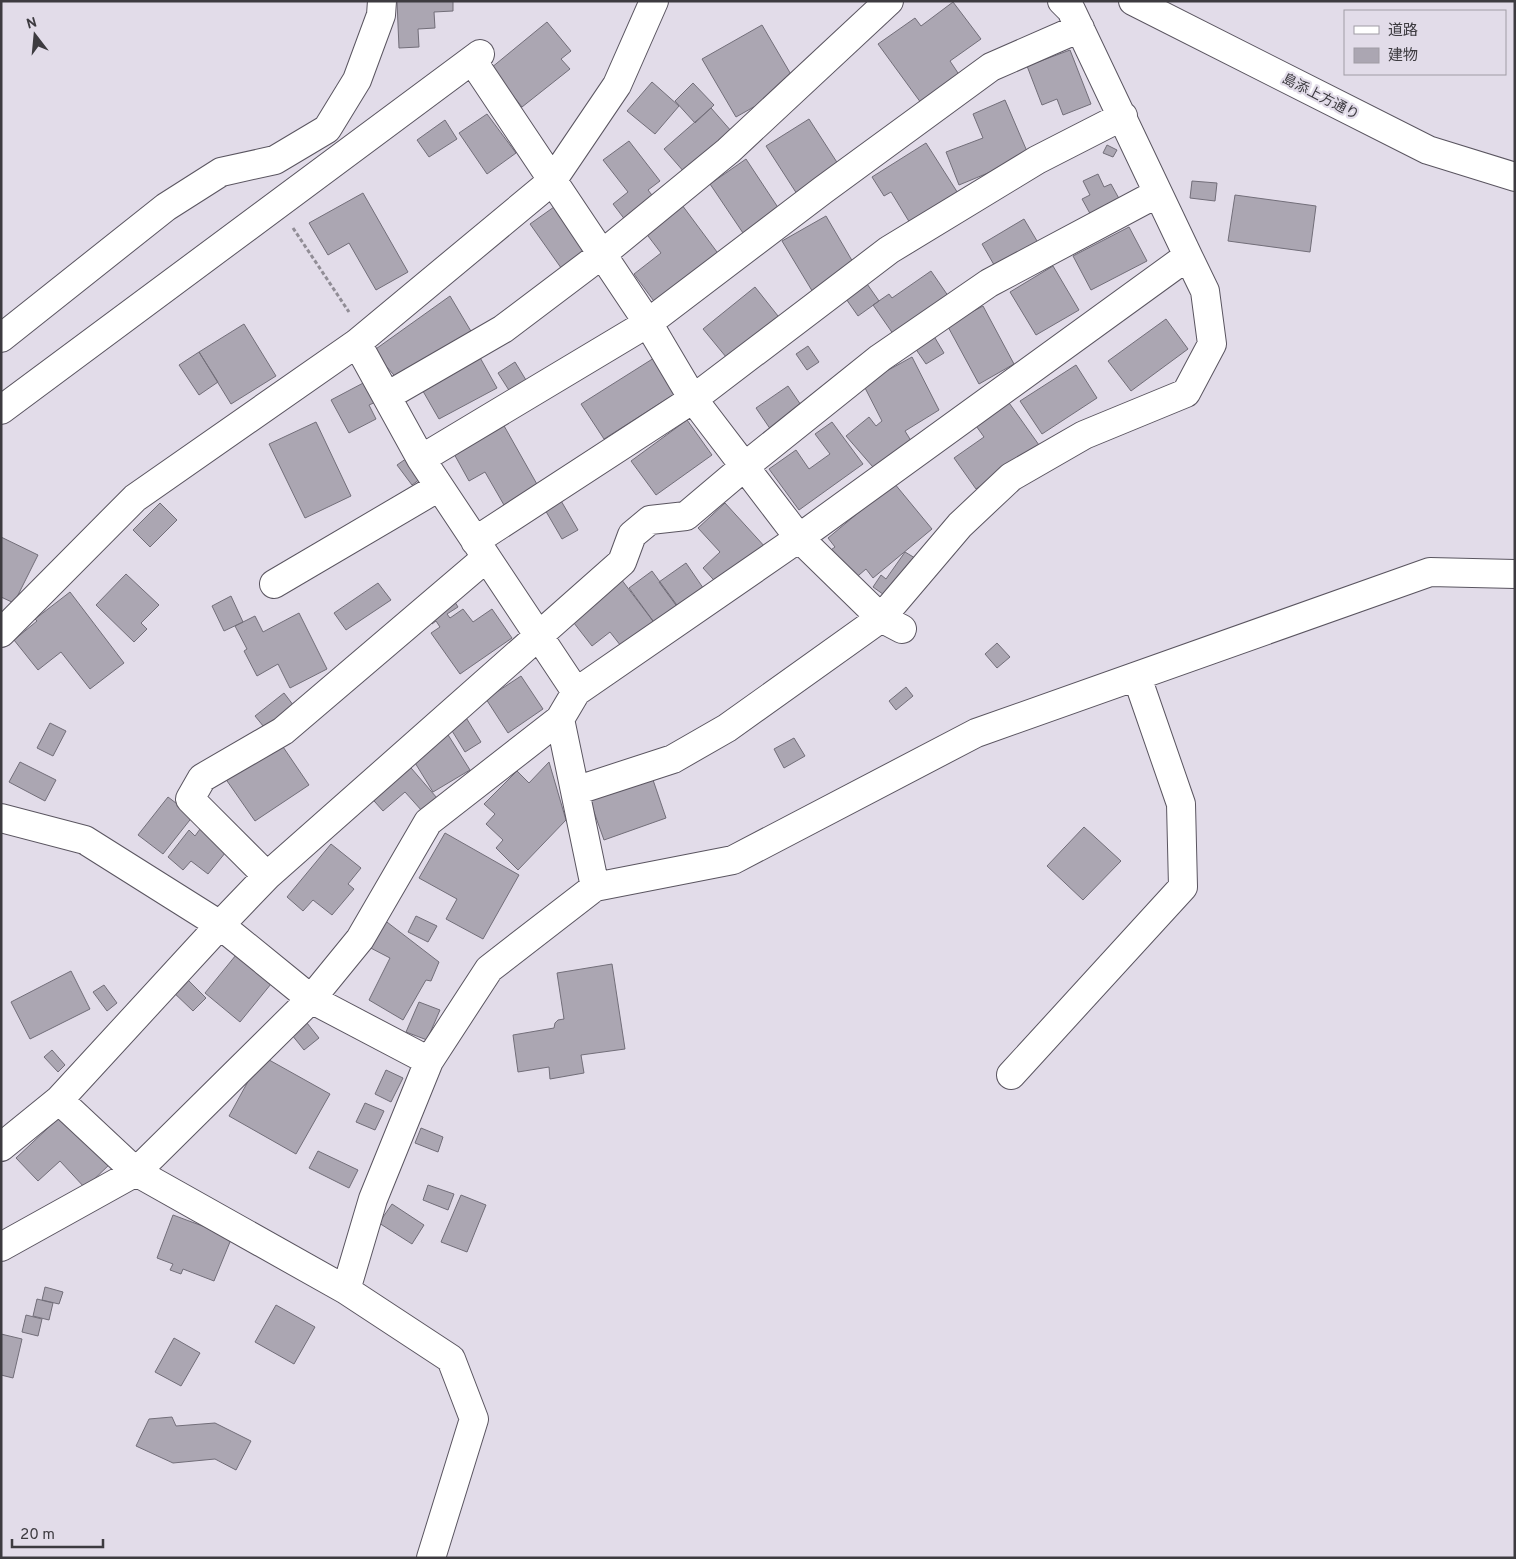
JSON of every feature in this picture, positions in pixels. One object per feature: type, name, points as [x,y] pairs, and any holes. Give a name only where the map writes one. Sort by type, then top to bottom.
[{"type":"street","points":[[4,337],[166,208],[221,172],[274,160],[327,129],[357,80],[381,15],[382,1]]},
{"type":"street","points":[[1,633],[135,498],[361,340],[552,181],[617,85],[654,1]]},
{"type":"street","points":[[387,396],[504,330],[601,255],[728,151],[889,1]]},
{"type":"street","points":[[575,791],[673,759],[727,728],[892,624],[960,525],[1011,477],[1084,435],[1186,393],[1212,344],[1205,291],[1080,28],[1071,10],[1062,1]]},
{"type":"street","name":"島添上方通り","points":[[1132,1],[1428,150],[1515,177]]},
{"type":"street","points":[[421,459],[648,323],[823,190],[991,67],[1080,28]]},
{"type":"street","points":[[1,410],[476,57],[552,181],[648,323],[693,399],[799,538],[892,624]]},
{"type":"street","points":[[267,876],[190,799],[202,778],[283,731],[481,549],[693,399],[889,250],[1037,160],[1123,116]]},
{"type":"street","points":[[309,139],[320,173]]},
{"type":"street","points":[[1,1147],[59,1100],[267,876],[622,562],[632,535],[650,520],[686,516],[880,358],[989,283],[1158,193]]},
{"type":"street","points":[[1,1247],[136,1172],[311,999],[360,939],[428,822],[560,719],[576,692],[799,538],[1188,256]]},
{"type":"street","points":[[361,340],[387,396],[421,459],[576,692]]},
{"type":"street","points":[[274,584],[439,486]]},
{"type":"street","points":[[346,1290],[372,1199],[429,1061],[489,969],[595,887],[733,860],[976,733],[1430,572],[1515,574]]},
{"type":"street","points":[[1011,1075],[1183,887],[1181,804],[1137,677]]},
{"type":"street","points":[[560,719],[595,887]]},
{"type":"street","points":[[1,818],[84,840],[220,925],[311,999],[429,1061]]},
{"type":"street","points":[[59,1100],[136,1172],[346,1290],[451,1359],[474,1419],[431,1558]]},
{"type":"path","points":[[278,204],[361,340]]},
{"type":"building","points":[[397,1],[453,1],[453,11],[434,12],[435,28],[418,29],[419,47],[399,48]]},
{"type":"building","points":[[953,2],[981,39],[950,61],[962,79],[924,107],[878,44],[915,18],[921,26]]},
{"type":"building","points":[[547,22],[571,51],[561,59],[570,69],[522,107],[491,68]]},
{"type":"building","points":[[762,25],[796,83],[736,117],[702,59]]},
{"type":"building","points":[[1070,50],[1091,104],[1063,115],[1057,99],[1042,105],[1027,66]]},
{"type":"building","points":[[652,82],[679,106],[655,134],[627,111]]},
{"type":"building","points":[[693,83],[714,105],[695,123],[675,101]]},
{"type":"building","points":[[1005,100],[1029,156],[959,185],[946,152],[983,138],[973,114]]},
{"type":"building","points":[[711,108],[732,132],[685,173],[664,149]]},
{"type":"building","points":[[487,114],[516,153],[487,174],[459,133]]},
{"type":"building","points":[[809,119],[840,167],[797,194],[766,146]]},
{"type":"building","points":[[445,120],[457,139],[429,157],[417,140]]},
{"type":"building","points":[[629,141],[660,181],[648,190],[658,203],[629,225],[613,204],[628,192],[603,160]]},
{"type":"building","points":[[926,143],[961,198],[913,228],[891,192],[884,196],[872,177]]},
{"type":"building","points":[[1107,145],[1117,150],[1113,157],[1103,153]]},
{"type":"building","points":[[746,159],[779,209],[743,233],[710,184]]},
{"type":"building","points":[[1098,174],[1104,187],[1111,184],[1122,204],[1093,219],[1082,199],[1090,195],[1083,181]]},
{"type":"building","points":[[1192,181],[1217,183],[1215,201],[1190,198]]},
{"type":"building","points":[[363,193],[408,272],[376,290],[349,243],[328,255],[309,223]]},
{"type":"building","points":[[1235,195],[1316,206],[1310,252],[1228,241]]},
{"type":"building","points":[[561,202],[595,250],[564,272],[530,224]]},
{"type":"building","points":[[682,205],[720,256],[656,304],[634,274],[661,253],[645,232]]},
{"type":"building","points":[[826,216],[857,269],[814,294],[782,241]]},
{"type":"building","points":[[1024,219],[1040,246],[997,270],[982,244]]},
{"type":"building","points":[[1129,227],[1147,261],[1091,290],[1073,256]]},
{"type":"building","points":[[1053,266],[1079,310],[1036,335],[1010,292]]},
{"type":"building","points":[[931,271],[953,303],[898,341],[873,305],[889,294],[892,298]]},
{"type":"building","points":[[865,281],[879,301],[858,316],[844,296]]},
{"type":"building","points":[[755,287],[782,321],[731,363],[703,329]]},
{"type":"building","points":[[450,296],[475,338],[400,382],[373,351]]},
{"type":"building","points":[[983,306],[1014,364],[979,384],[947,325]]},
{"type":"building","points":[[1166,319],[1188,349],[1131,391],[1108,361]]},
{"type":"building","points":[[244,324],[276,376],[231,404],[199,352]]},
{"type":"building","points":[[932,333],[944,353],[926,364],[913,345]]},
{"type":"building","points":[[808,346],[819,362],[807,370],[796,354]]},
{"type":"building","points":[[199,352],[218,382],[199,395],[179,365]]},
{"type":"building","points":[[478,354],[497,388],[439,419],[420,386]]},
{"type":"building","points":[[912,357],[939,410],[905,431],[913,444],[879,474],[846,436],[869,417],[876,426],[882,421],[863,384]]},
{"type":"building","points":[[654,358],[676,393],[604,439],[581,404]]},
{"type":"building","points":[[515,362],[529,385],[512,395],[498,373]]},
{"type":"building","points":[[1076,365],[1097,398],[1042,434],[1020,401]]},
{"type":"building","points":[[367,381],[378,401],[369,405],[376,419],[349,433],[331,400]]},
{"type":"building","points":[[788,386],[805,411],[773,433],[756,408]]},
{"type":"building","points":[[1007,400],[1039,445],[976,489],[954,458],[984,437],[974,423]]},
{"type":"building","points":[[687,420],[712,455],[656,495],[631,461]]},
{"type":"building","points":[[316,422],[351,496],[305,518],[269,444]]},
{"type":"building","points":[[832,422],[863,464],[799,510],[769,469],[796,450],[809,469],[830,454],[815,434]]},
{"type":"building","points":[[503,424],[538,486],[504,505],[485,472],[469,481],[453,452]]},
{"type":"building","points":[[410,456],[424,476],[412,485],[397,465]]},
{"type":"building","points":[[894,483],[932,529],[873,578],[866,569],[852,581],[828,552],[835,547],[828,538]]},
{"type":"building","points":[[560,499],[578,530],[562,539],[544,508]]},
{"type":"building","points":[[160,503],[177,520],[150,547],[133,530]]},
{"type":"building","points":[[725,503],[766,548],[721,588],[703,568],[720,552],[698,528]]},
{"type":"building","points":[[1,537],[38,555],[14,603],[1,597]]},
{"type":"building","points":[[905,552],[915,558],[887,597],[873,587],[881,575],[886,579]]},
{"type":"building","points":[[686,563],[710,598],[684,616],[659,582]]},
{"type":"building","points":[[652,571],[679,608],[656,625],[629,588]]},
{"type":"building","points":[[126,574],[159,605],[141,623],[147,629],[134,642],[96,605]]},
{"type":"building","points":[[621,579],[656,625],[628,655],[610,632],[592,646],[570,618]]},
{"type":"building","points":[[378,583],[391,600],[346,630],[334,613]]},
{"type":"building","points":[[70,592],[124,663],[90,689],[61,652],[38,670],[14,640],[37,621],[35,619]]},
{"type":"building","points":[[231,596],[243,622],[224,631],[212,606]]},
{"type":"building","points":[[453,599],[458,607],[447,614],[450,618],[463,609],[473,622],[492,609],[512,638],[460,674],[431,633],[440,627],[436,621],[432,624],[427,617]]},
{"type":"building","points":[[299,613],[327,669],[290,688],[278,664],[257,676],[244,651],[247,649],[235,626],[255,616],[263,632]]},
{"type":"building","points":[[997,643],[1010,657],[997,668],[985,654]]},
{"type":"building","points":[[521,676],[543,709],[508,733],[486,699]]},
{"type":"building","points":[[906,687],[913,696],[896,710],[889,701]]},
{"type":"building","points":[[284,693],[297,710],[268,732],[255,716]]},
{"type":"building","points":[[462,711],[481,742],[465,752],[446,721]]},
{"type":"building","points":[[50,723],[66,731],[53,756],[37,748]]},
{"type":"building","points":[[445,730],[470,770],[433,792],[409,753]]},
{"type":"building","points":[[794,738],[805,756],[784,768],[774,749]]},
{"type":"building","points":[[279,741],[309,785],[255,821],[225,778]]},
{"type":"building","points":[[405,761],[437,798],[422,811],[405,792],[383,811],[367,793]]},
{"type":"building","points":[[20,762],[56,780],[45,801],[9,782]]},
{"type":"building","points":[[549,762],[566,820],[518,870],[496,848],[503,840],[486,824],[495,814],[484,804],[517,771],[529,783]]},
{"type":"building","points":[[652,777],[666,818],[604,840],[589,798]]},
{"type":"building","points":[[168,797],[193,816],[163,854],[138,835]]},
{"type":"building","points":[[203,825],[230,847],[208,874],[191,861],[183,870],[168,857],[189,830],[195,836]]},
{"type":"building","points":[[1084,827],[1121,861],[1083,900],[1047,866]]},
{"type":"building","points":[[445,833],[519,875],[483,939],[446,919],[457,899],[419,878]]},
{"type":"building","points":[[331,844],[361,868],[348,884],[354,889],[332,915],[313,900],[303,911],[287,897]]},
{"type":"building","points":[[416,916],[437,926],[428,942],[408,932]]},
{"type":"building","points":[[383,919],[439,962],[431,981],[426,980],[403,1020],[369,1000],[390,958],[363,944]]},
{"type":"building","points":[[236,955],[271,984],[240,1022],[205,993]]},
{"type":"building","points":[[612,964],[625,1049],[581,1055],[584,1073],[550,1079],[549,1067],[518,1072],[513,1035],[554,1028],[558,1020],[564,1019],[557,973]]},
{"type":"building","points":[[71,971],[90,1009],[30,1039],[11,1002]]},
{"type":"building","points":[[183,975],[206,998],[193,1011],[170,989]]},
{"type":"building","points":[[104,985],[117,1003],[107,1011],[93,992]]},
{"type":"building","points":[[419,1002],[440,1010],[427,1040],[406,1032]]},
{"type":"building","points":[[307,1023],[319,1038],[304,1050],[292,1035]]},
{"type":"building","points":[[52,1050],[65,1065],[58,1072],[44,1057]]},
{"type":"building","points":[[262,1056],[330,1094],[296,1154],[229,1116]]},
{"type":"building","points":[[386,1070],[403,1078],[391,1102],[375,1094]]},
{"type":"building","points":[[365,1103],[384,1111],[375,1130],[356,1122]]},
{"type":"building","points":[[64,1113],[111,1163],[85,1188],[60,1161],[38,1181],[16,1158]]},
{"type":"building","points":[[421,1128],[443,1137],[438,1152],[415,1143]]},
{"type":"building","points":[[318,1151],[358,1170],[349,1188],[309,1168]]},
{"type":"building","points":[[428,1185],[454,1194],[448,1210],[423,1200]]},
{"type":"building","points":[[461,1195],[486,1205],[467,1252],[441,1242]]},
{"type":"building","points":[[392,1204],[424,1225],[412,1244],[379,1223]]},
{"type":"building","points":[[173,1215],[232,1237],[214,1281],[183,1269],[181,1274],[170,1270],[173,1264],[157,1258]]},
{"type":"building","points":[[45,1287],[63,1292],[59,1304],[42,1300]]},
{"type":"building","points":[[37,1299],[53,1303],[49,1320],[33,1316]]},
{"type":"building","points":[[276,1305],[315,1327],[294,1364],[255,1342]]},
{"type":"building","points":[[26,1315],[42,1319],[38,1336],[22,1332]]},
{"type":"building","points":[[1,1334],[22,1339],[13,1378],[1,1375]]},
{"type":"building","points":[[174,1338],[200,1353],[181,1386],[155,1372]]},
{"type":"building","points":[[172,1417],[176,1426],[215,1423],[251,1441],[236,1470],[215,1459],[173,1463],[136,1446],[149,1419]]}]
